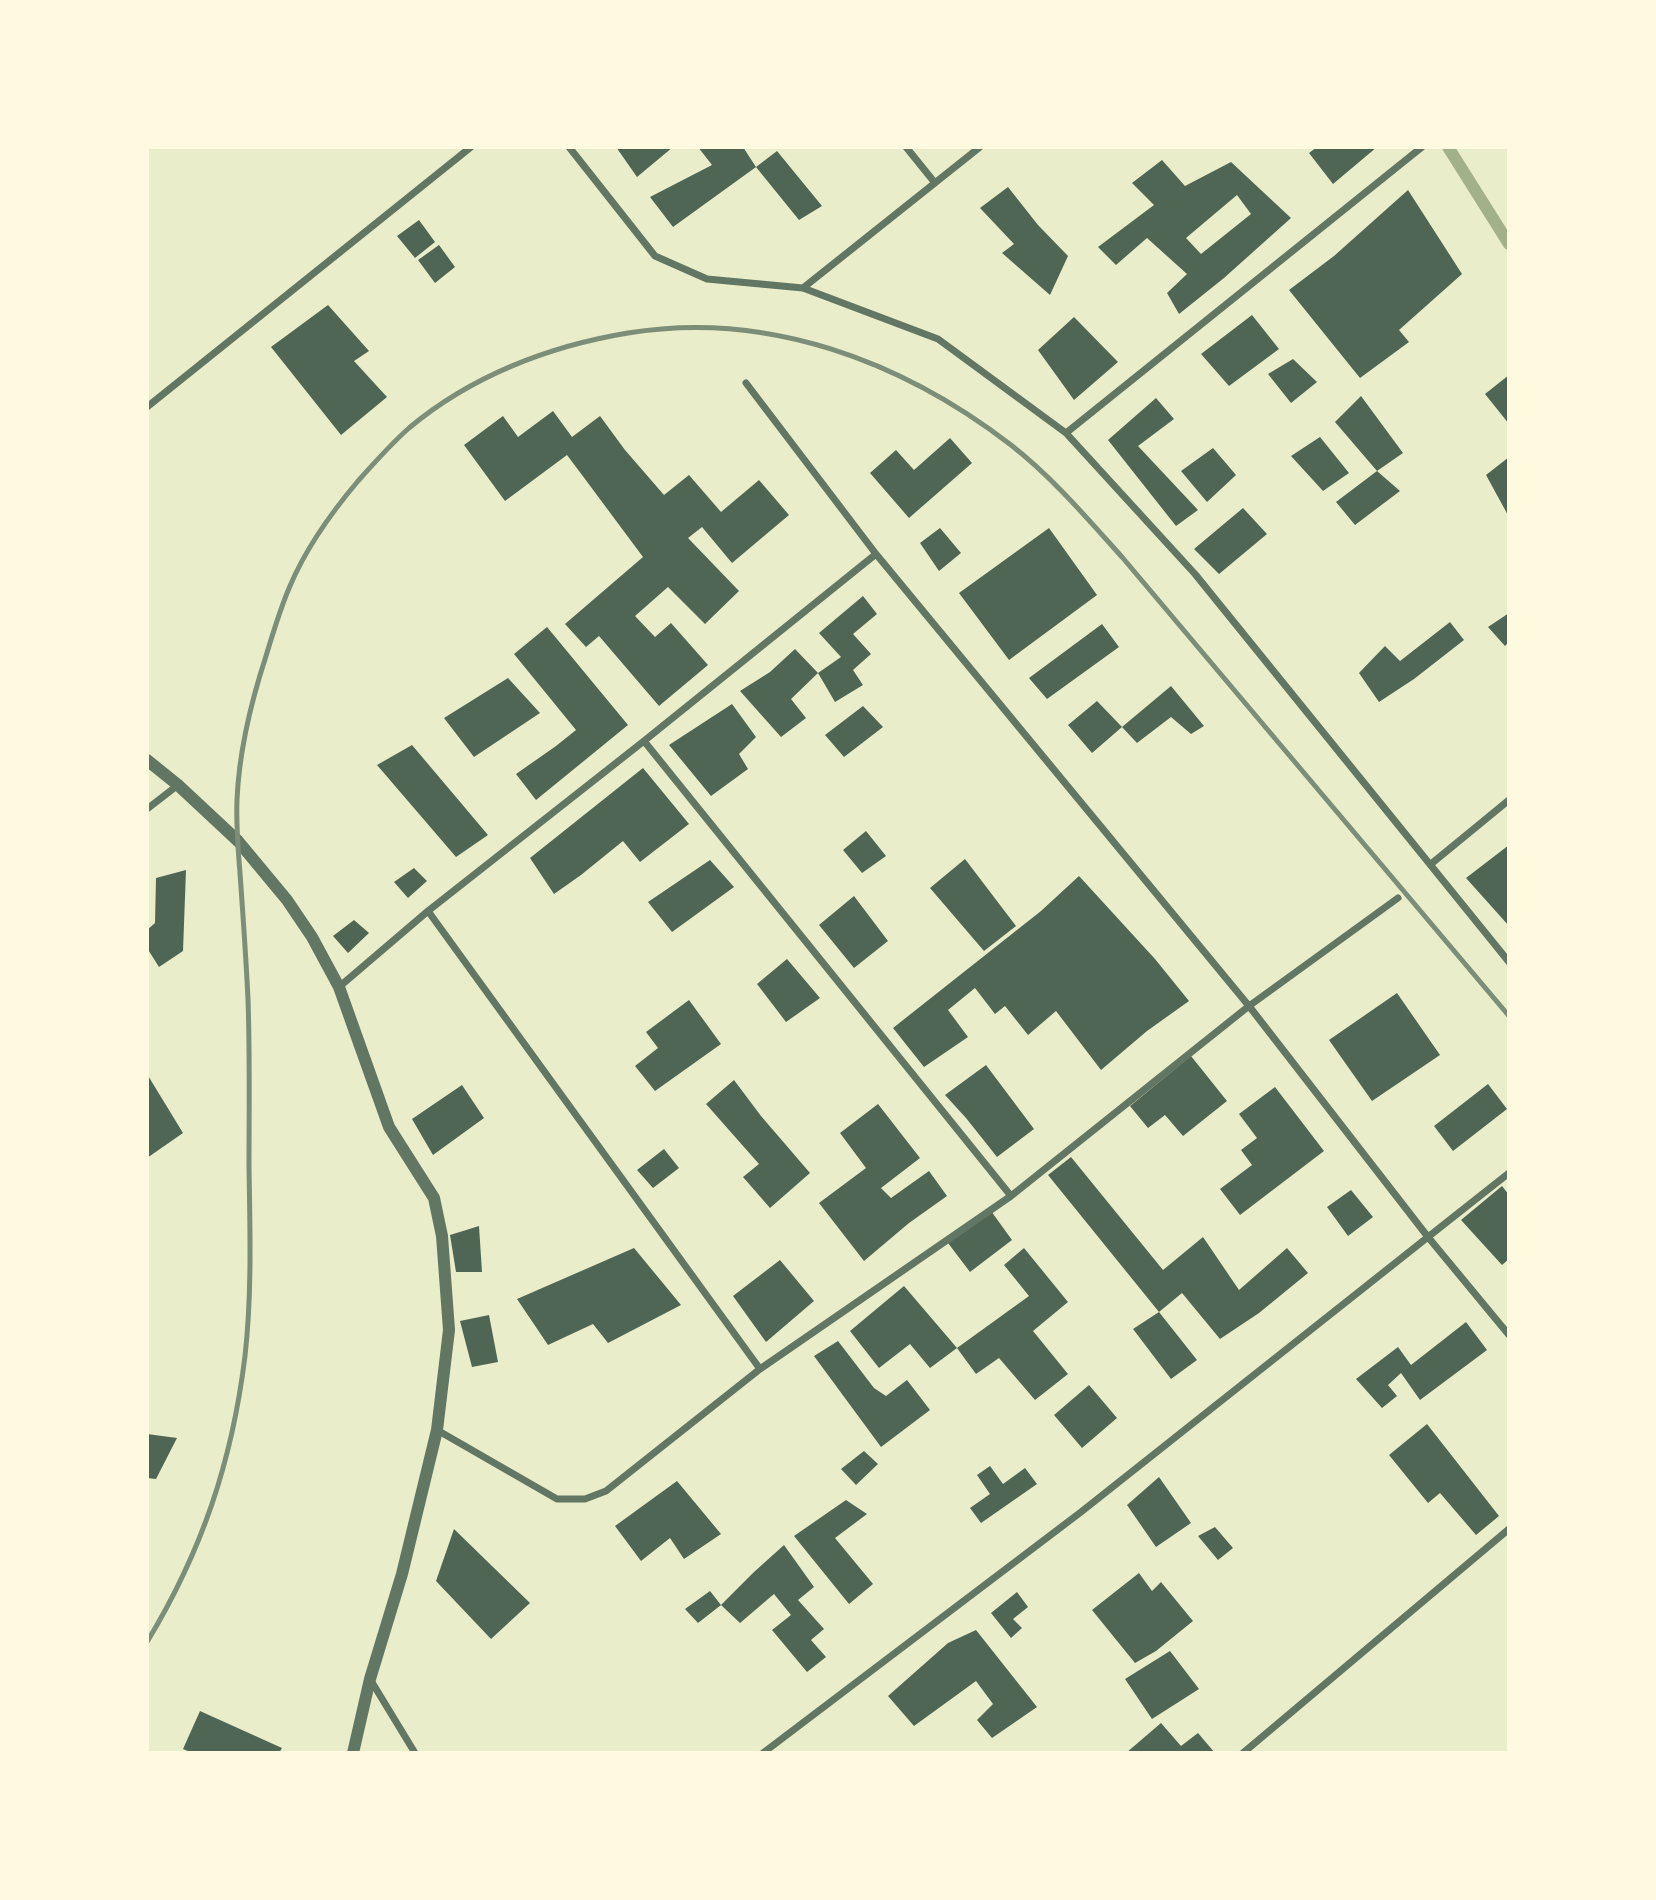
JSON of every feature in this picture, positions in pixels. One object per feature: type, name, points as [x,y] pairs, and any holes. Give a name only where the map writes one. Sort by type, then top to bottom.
[{"type":"street","points":[[147,407],[471,147]]},
{"type":"street","points":[[569,147],[655,256],[707,279],[803,288],[938,339],[1066,433],[1195,573],[1509,962]]},
{"type":"street","points":[[906,147],[935,183]]},
{"type":"street","points":[[803,288],[980,147]]},
{"type":"street","points":[[1066,433],[1419,149]]},
{"type":"street","points":[[746,383],[876,554],[1249,1006],[1428,1237],[1509,1335]]},
{"type":"street","points":[[339,987],[428,911],[876,554]]},
{"type":"street","points":[[644,741],[1011,1196]]},
{"type":"street","points":[[147,760],[238,841],[265,872],[312,937],[339,987],[389,1127],[433,1198],[442,1236],[449,1330],[437,1430],[402,1574],[370,1679],[353,1753]]},
{"type":"street","points":[[147,809],[177,785]]},
{"type":"street","points":[[1431,864],[1509,800]]},
{"type":"street","points":[[437,1430],[557,1499],[585,1499],[606,1491],[761,1370],[1011,1196],[1249,1006],[1398,898]]},
{"type":"street","points":[[428,911],[761,1370]]},
{"type":"street","points":[[763,1753],[1081,1512],[1509,1172]]},
{"type":"street","points":[[1242,1753],[1509,1529]]},
{"type":"street","points":[[370,1679],[415,1753]]},
{"type":"building","points":[[616,147],[673,147],[637,177]]},
{"type":"building","points":[[698,147],[743,147],[756,167],[673,227],[650,197],[712,165]]},
{"type":"building","points":[[1317,147],[1377,147],[1333,184],[1309,153]]},
{"type":"building","points":[[777,151],[822,206],[799,220],[756,167]]},
{"type":"building","points":[[1162,160],[1185,186],[1231,162],[1291,218],[1179,314],[1167,293],[1187,274],[1147,238],[1116,265],[1098,247],[1154,205],[1132,183]],"holes":[[[1237,195],[1251,214],[1201,254],[1186,238]]]},
{"type":"building","points":[[1008,187],[1038,225],[1068,256],[1050,295],[1002,253],[1014,244],[980,208]]},
{"type":"building","points":[[1408,190],[1462,274],[1399,330],[1409,342],[1360,378],[1289,290],[1334,256]]},
{"type":"building","points":[[419,220],[435,242],[415,258],[397,236]]},
{"type":"building","points":[[439,245],[455,267],[435,283],[418,260]]},
{"type":"building","points":[[328,305],[369,351],[354,361],[387,397],[341,435],[271,347]]},
{"type":"building","points":[[1252,315],[1279,349],[1229,386],[1201,354]]},
{"type":"building","points":[[1074,317],[1118,362],[1074,400],[1038,350]]},
{"type":"building","points":[[1293,359],[1317,382],[1291,403],[1268,374]]},
{"type":"building","points":[[1509,375],[1509,424],[1485,394]]},
{"type":"building","points":[[1361,396],[1403,453],[1377,471],[1335,422]]},
{"type":"building","points":[[1156,398],[1174,419],[1138,446],[1198,510],[1176,526],[1108,440]]},
{"type":"building","points":[[553,411],[572,437],[600,416],[664,495],[689,475],[721,512],[759,480],[789,515],[732,563],[702,527],[688,538],[739,591],[705,624],[668,587],[635,616],[655,637],[671,623],[708,665],[659,706],[599,636],[586,647],[565,624],[643,557],[585,479],[567,455],[505,501],[464,445],[503,416],[518,437]]},
{"type":"building","points":[[1320,437],[1349,473],[1323,491],[1291,456]]},
{"type":"building","points":[[950,438],[972,463],[909,518],[870,473],[896,450],[914,470]]},
{"type":"building","points":[[1213,448],[1236,475],[1207,502],[1181,471]]},
{"type":"building","points":[[1509,457],[1509,517],[1486,475]]},
{"type":"building","points":[[1377,471],[1400,491],[1355,525],[1336,502]]},
{"type":"building","points":[[1243,508],[1267,534],[1219,574],[1194,549]]},
{"type":"building","points":[[940,528],[961,553],[939,571],[920,543]]},
{"type":"building","points":[[1049,528],[1097,595],[1009,660],[959,593]]},
{"type":"building","points":[[863,596],[877,614],[853,634],[871,654],[853,670],[863,685],[835,702],[818,673],[841,657],[819,633]]},
{"type":"building","points":[[1509,613],[1509,642],[1505,646],[1488,627]]},
{"type":"building","points":[[1450,622],[1464,640],[1379,702],[1359,673],[1385,646],[1400,661]]},
{"type":"building","points":[[1102,624],[1119,647],[1047,699],[1029,678]]},
{"type":"building","points":[[547,627],[628,725],[536,800],[516,774],[576,730],[514,654]]},
{"type":"building","points":[[795,649],[818,673],[791,699],[806,718],[781,737],[740,691],[770,672]]},
{"type":"building","points":[[508,678],[540,713],[474,757],[444,718]]},
{"type":"building","points":[[1171,686],[1204,726],[1191,734],[1171,717],[1137,743],[1122,727]]},
{"type":"building","points":[[1097,701],[1122,727],[1092,753],[1068,725]]},
{"type":"building","points":[[732,704],[756,737],[739,754],[748,769],[711,796],[669,745]]},
{"type":"building","points":[[863,706],[883,727],[844,757],[825,735]]},
{"type":"building","points":[[412,745],[488,835],[456,857],[377,765]]},
{"type":"building","points":[[643,768],[689,824],[640,862],[623,841],[554,894],[530,858]]},
{"type":"building","points":[[866,831],[886,856],[862,873],[843,850]]},
{"type":"building","points":[[1509,845],[1509,926],[1466,878]]},
{"type":"building","points":[[965,859],[1016,926],[984,951],[930,888]]},
{"type":"building","points":[[710,860],[734,887],[672,932],[648,902]]},
{"type":"building","points":[[414,868],[427,881],[408,898],[394,882]]},
{"type":"building","points":[[186,870],[183,951],[159,967],[147,948],[147,930],[155,923],[156,878]]},
{"type":"building","points":[[1079,876],[1155,959],[1189,1001],[1147,1031],[1101,1070],[1056,1011],[1028,1035],[1005,1006],[995,1014],[975,988],[948,1010],[968,1037],[924,1067],[893,1028],[1041,911]]},
{"type":"building","points":[[854,896],[888,941],[854,968],[819,925]]},
{"type":"building","points":[[354,920],[369,933],[348,953],[333,936]]},
{"type":"building","points":[[787,959],[820,998],[786,1022],[757,984]]},
{"type":"building","points":[[1397,993],[1440,1055],[1372,1101],[1329,1040]]},
{"type":"building","points":[[689,1000],[721,1044],[655,1091],[635,1066],[658,1048],[646,1032]]},
{"type":"building","points":[[1191,1056],[1227,1101],[1183,1136],[1165,1115],[1148,1128],[1130,1106]]},
{"type":"building","points":[[986,1065],[1034,1129],[997,1157],[945,1095]]},
{"type":"building","points":[[147,1074],[183,1133],[147,1158]]},
{"type":"building","points":[[734,1080],[810,1173],[770,1208],[743,1177],[759,1164],[706,1104]]},
{"type":"building","points":[[1488,1084],[1507,1109],[1453,1151],[1434,1126]]},
{"type":"building","points":[[462,1085],[484,1118],[433,1155],[412,1119]]},
{"type":"building","points":[[1275,1087],[1324,1151],[1240,1215],[1220,1189],[1252,1165],[1241,1150],[1257,1138],[1239,1114]]},
{"type":"building","points":[[878,1104],[920,1158],[881,1188],[891,1198],[929,1171],[947,1196],[909,1223],[864,1261],[819,1203],[866,1168],[840,1133]]},
{"type":"building","points":[[664,1149],[679,1168],[653,1188],[637,1170]]},
{"type":"building","points":[[1071,1157],[1163,1270],[1203,1237],[1239,1290],[1287,1248],[1308,1273],[1259,1313],[1220,1339],[1182,1293],[1159,1312],[1048,1175]]},
{"type":"building","points":[[1502,1186],[1509,1195],[1509,1259],[1502,1265],[1461,1220]]},
{"type":"building","points":[[1351,1190],[1373,1217],[1348,1236],[1327,1207]]},
{"type":"building","points":[[991,1211],[1012,1240],[970,1272],[948,1243]]},
{"type":"building","points":[[479,1226],[482,1272],[456,1272],[450,1235]]},
{"type":"building","points":[[634,1248],[681,1305],[608,1343],[593,1324],[548,1345],[517,1299]]},
{"type":"building","points":[[1024,1248],[1068,1302],[1033,1331],[1068,1374],[1035,1400],[999,1358],[976,1374],[957,1348],[1029,1296],[1004,1265]]},
{"type":"building","points":[[780,1260],[814,1301],[766,1342],[733,1296]]},
{"type":"building","points":[[904,1286],[957,1348],[930,1368],[910,1344],[879,1368],[850,1331]]},
{"type":"building","points":[[1159,1312],[1197,1360],[1171,1379],[1133,1329]]},
{"type":"building","points":[[489,1315],[498,1362],[472,1367],[460,1321]]},
{"type":"building","points":[[1466,1322],[1487,1350],[1420,1400],[1401,1373],[1388,1385],[1397,1396],[1382,1408],[1356,1379],[1398,1347],[1411,1365]]},
{"type":"building","points":[[838,1341],[874,1388],[886,1396],[907,1380],[930,1410],[881,1447],[814,1356]]},
{"type":"building","points":[[1089,1385],[1117,1418],[1082,1448],[1054,1415]]},
{"type":"building","points":[[1427,1424],[1499,1516],[1476,1535],[1440,1493],[1428,1503],[1389,1455]]},
{"type":"building","points":[[147,1434],[177,1438],[156,1479],[147,1478]]},
{"type":"building","points":[[864,1451],[878,1464],[856,1485],[841,1469]]},
{"type":"building","points":[[990,1466],[1003,1484],[1025,1468],[1037,1484],[981,1523],[970,1508],[990,1494],[977,1475]]},
{"type":"building","points":[[1159,1477],[1191,1523],[1156,1547],[1127,1505]]},
{"type":"building","points":[[677,1481],[721,1534],[684,1559],[670,1538],[641,1561],[615,1526]]},
{"type":"building","points":[[846,1500],[867,1514],[835,1538],[873,1584],[849,1604],[794,1536]]},
{"type":"building","points":[[1215,1527],[1233,1548],[1218,1560],[1198,1536]]},
{"type":"building","points":[[454,1529],[530,1603],[491,1639],[436,1581]]},
{"type":"building","points":[[784,1545],[814,1587],[798,1600],[824,1629],[811,1640],[826,1657],[807,1672],[772,1630],[791,1615],[774,1594],[740,1623],[721,1605]]},
{"type":"building","points":[[1139,1573],[1152,1591],[1161,1582],[1193,1621],[1156,1651],[1135,1663],[1092,1610]]},
{"type":"building","points":[[710,1591],[721,1605],[698,1623],[685,1609]]},
{"type":"building","points":[[1017,1592],[1028,1607],[1013,1619],[1022,1628],[1011,1638],[991,1613]]},
{"type":"building","points":[[976,1630],[1037,1707],[992,1738],[977,1720],[993,1704],[976,1681],[914,1726],[888,1696],[948,1643]]},
{"type":"building","points":[[1170,1651],[1199,1689],[1152,1719],[1125,1679]]},
{"type":"building","points":[[200,1711],[282,1748],[279,1753],[192,1753],[183,1749]]},
{"type":"building","points":[[1161,1723],[1181,1746],[1198,1733],[1215,1753],[1126,1753]]},
{"type":"waterway","points":[[1448,147],[1509,244]]},
{"type":"railway","points":[[147,1642],[184,1574],[212,1505],[232,1433],[245,1356],[250,1262],[249,1041],[237,809],[243,745],[255,691],[296,572],[320,531],[348,493],[409,428],[458,393],[512,366],[569,346],[628,333],[680,328],[731,329],[782,336],[831,349],[879,367],[925,389],[969,415],[1026,457],[1096,528],[1509,1016]]}]
